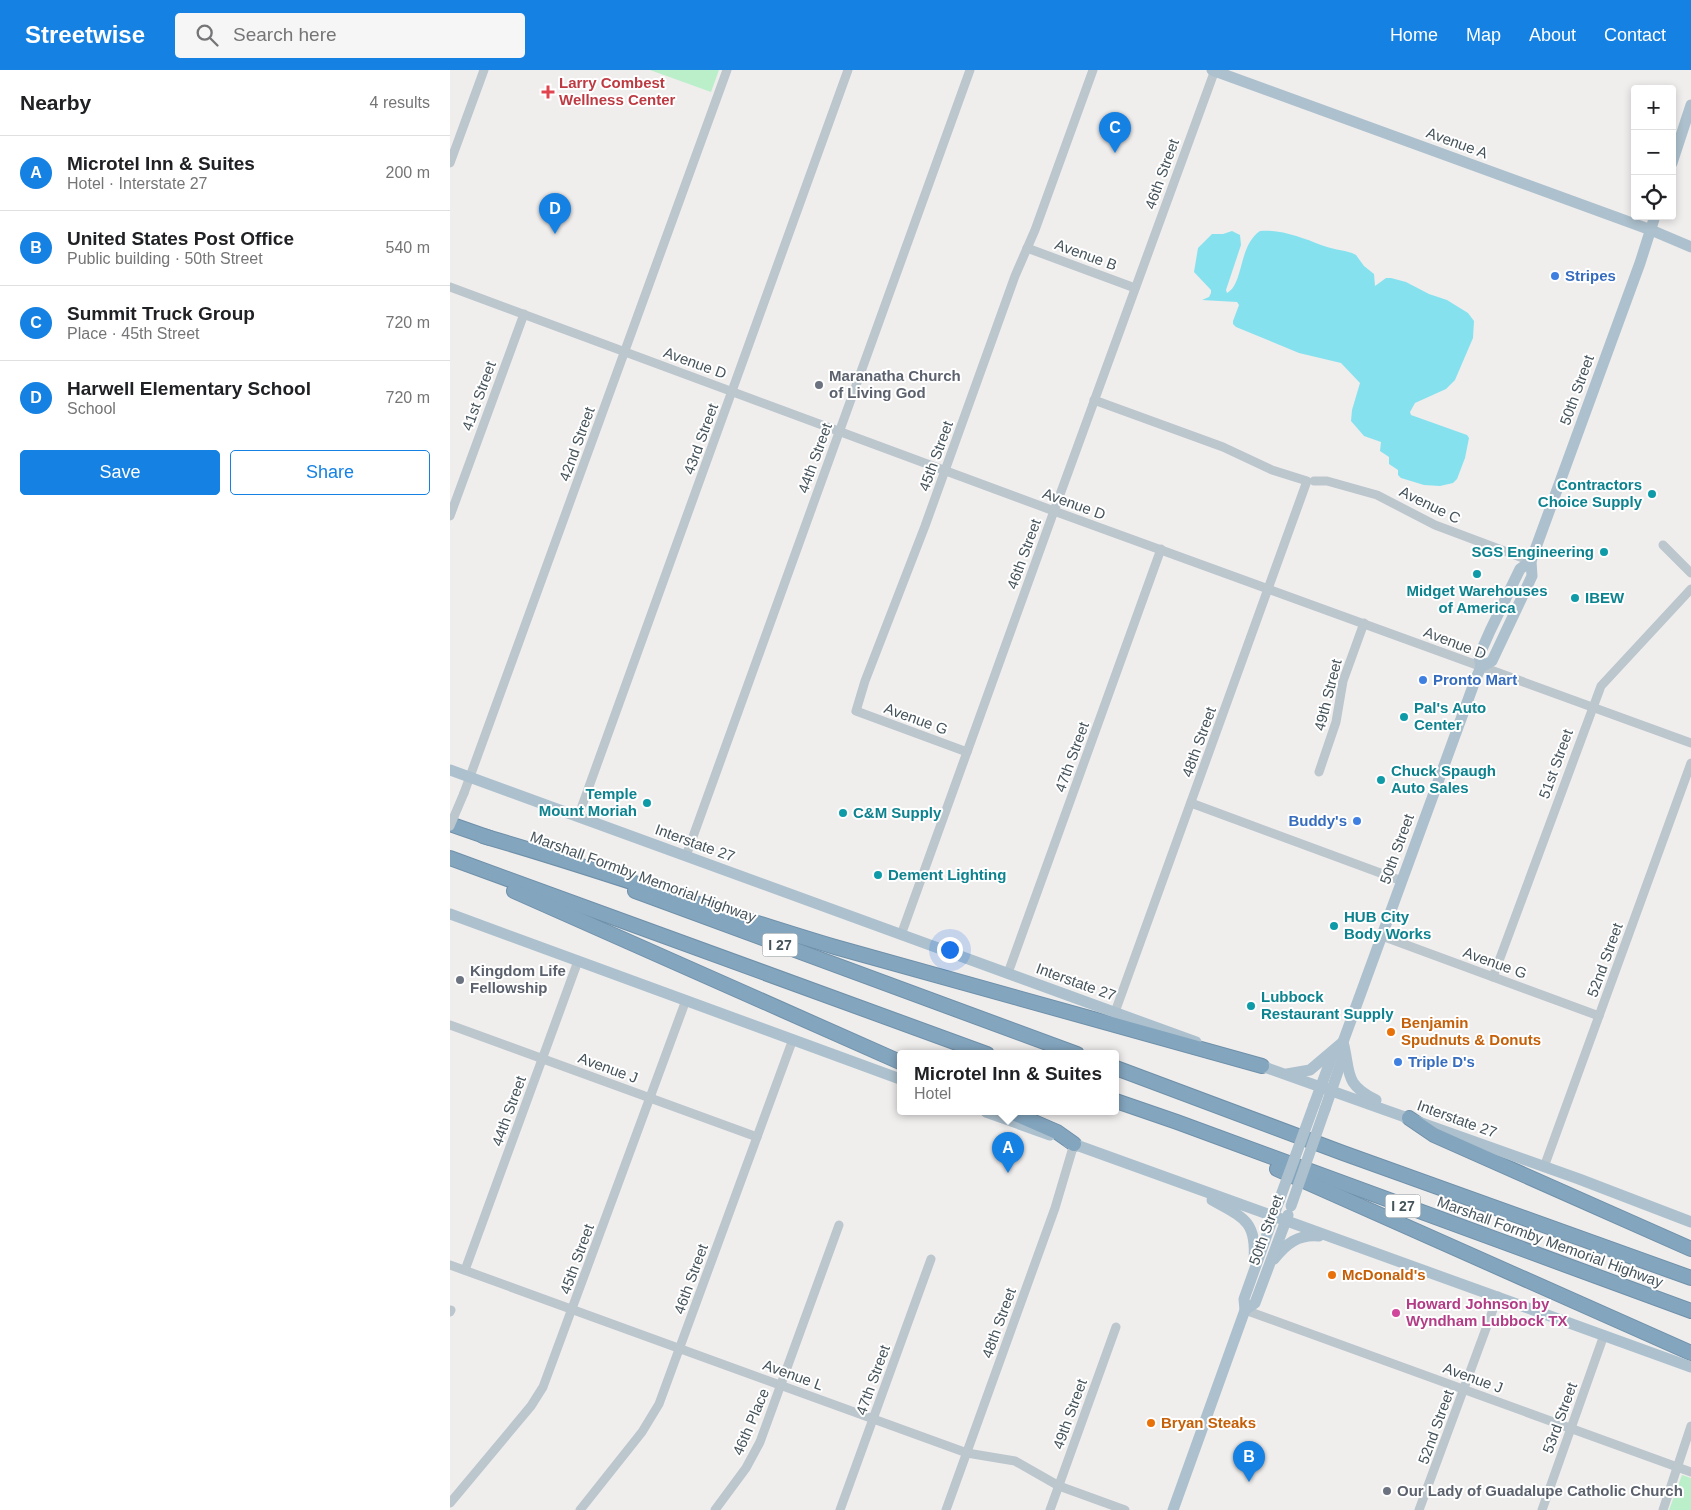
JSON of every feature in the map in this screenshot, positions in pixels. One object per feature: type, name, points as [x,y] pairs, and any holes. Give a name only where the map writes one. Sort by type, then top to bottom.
[{"type":"highway","name":"Marshall Formby Memorial Highway","points":[[450,825],[1066,1050]]},
{"type":"highway","points":[[483,836],[569,861],[768,927],[835,947],[1262,1066]]},
{"type":"highway","name":"I 27","points":[[450,858],[976,1050]]},
{"type":"highway","points":[[470,866],[515,891],[897,1061]]},
{"type":"highway","name":"Marshall Formby Memorial Highway","points":[[1119,1069],[1343,1153],[1691,1278]]},
{"type":"highway","name":"Marshall Formby Memorial Highway","points":[[1119,1102],[1691,1311]]},
{"type":"highway","points":[[1018,1115],[1057,1132],[1074,1144]]},
{"type":"highway","points":[[1404,1116],[1434,1135],[1691,1249]]},
{"type":"highway","points":[[1176,1122],[1307,1183],[1691,1354]]},
{"type":"main road","name":"Avenue A","points":[[1214,70],[1651,230],[1691,247]]},
{"type":"main road","points":[[1676,151],[1691,105]]},
{"type":"main road","name":"50th Street","points":[[1245,1310],[1255,1303],[1270,1265],[1332,1091],[1342,1047],[1464,710],[1481,668],[1492,661],[1532,576],[1532,561],[1654,220]]},
{"type":"main road","name":"Interstate 27","points":[[450,770],[1691,1222]]},
{"type":"main road","points":[[450,914],[897,1078]]},
{"type":"main road","name":"50th Street","points":[[1173,1510],[1245,1310],[1244,1299],[1251,1278],[1320,1087],[1342,1047]]},
{"type":"main road","points":[[1286,1074],[1310,1070],[1342,1047],[1351,1079],[1358,1090],[1404,1116]]},
{"type":"main road","points":[[994,1115],[1691,1367]]},
{"type":"main road","points":[[1184,1184],[1244,1218],[1251,1228],[1255,1247],[1251,1278]]},
{"type":"main road","points":[[1270,1265],[1287,1245],[1295,1240],[1312,1235],[1336,1238]]},
{"type":"street","points":[[450,163],[484,70]]},
{"type":"street","name":"42nd Street","points":[[450,825],[470,777],[727,70]]},
{"type":"street","name":"43rd Street","points":[[578,817],[848,70]]},
{"type":"street","name":"44th Street","points":[[686,856],[970,70]]},
{"type":"street","name":"45th Street","points":[[856,711],[865,682],[945,471],[1015,276],[1093,70]]},
{"type":"street","name":"46th Street","points":[[902,935],[1214,70]]},
{"type":"street","name":"Avenue B","points":[[1027,248],[1135,288]]},
{"type":"street","name":"Avenue D","points":[[450,287],[945,471],[1364,623],[1481,668],[1691,743]]},
{"type":"street","name":"41st Street","points":[[450,516],[524,314]]},
{"type":"street","name":"Avenue C","points":[[1094,400],[1223,447],[1272,470],[1310,481],[1328,481],[1377,495],[1435,525],[1532,561]]},
{"type":"street","name":"48th Street","points":[[1115,1012],[1310,481]]},
{"type":"street","points":[[1662,545],[1691,573]]},
{"type":"street","name":"47th Street","points":[[1008,973],[1161,549]]},
{"type":"street","name":"51st Street","points":[[1493,977],[1601,686],[1691,589]]},
{"type":"street","name":"49th Street","points":[[1319,772],[1332,738],[1343,681],[1364,623]]},
{"type":"street","name":"Avenue G","points":[[856,711],[967,752]]},
{"type":"street","name":"52nd Street","points":[[1544,1167],[1691,763]]},
{"type":"street","points":[[1191,803],[1402,881]]},
{"type":"street","name":"Avenue G","points":[[1382,936],[1599,1016]]},
{"type":"street","name":"44th Street","points":[[465,1270],[578,961]]},
{"type":"street","name":"45th Street","points":[[450,1503],[537,1398],[549,1375],[686,1000]]},
{"type":"street","name":"Avenue J","points":[[450,1025],[757,1137]]},
{"type":"street","name":"46th Street","points":[[580,1510],[642,1432],[666,1388],[793,1039]]},
{"type":"street","name":"48th Street","points":[[946,1510],[1055,1208],[1074,1144]]},
{"type":"street","name":"46th Place","points":[[715,1510],[756,1451],[839,1225]]},
{"type":"street","name":"47th Street","points":[[840,1510],[931,1259]]},
{"type":"street","name":"Avenue L","points":[[450,1265],[967,1453],[1015,1461],[1058,1486],[1125,1510]]},
{"type":"street","name":"52nd Street","points":[[1420,1510],[1498,1296]]},
{"type":"street","name":"Avenue J","points":[[1245,1310],[1691,1472]]},
{"type":"street","name":"49th Street","points":[[1050,1510],[1116,1327]]},
{"type":"street","name":"53rd Street","points":[[1542,1510],[1604,1335]]},
{"type":"street","points":[[1663,1510],[1691,1426]]},
{"type":"green space","points":[[650,70],[719,70],[711,92]]},
{"type":"green space","points":[[1682,1475],[1691,1478],[1691,1510],[1669,1510]]},
{"type":"water","points":[[1232,231],[1240,235],[1241,245],[1226,290],[1227,293],[1236,282],[1244,255],[1253,238],[1260,231],[1275,231],[1356,255],[1364,266],[1374,274],[1375,286],[1386,278],[1406,282],[1429,294],[1447,300],[1468,313],[1474,321],[1473,338],[1455,380],[1446,389],[1415,403],[1410,412],[1411,415],[1467,435],[1469,438],[1465,458],[1457,479],[1453,483],[1440,486],[1424,485],[1401,478],[1398,475],[1398,470],[1389,464],[1389,457],[1380,451],[1381,442],[1364,436],[1351,421],[1352,410],[1360,383],[1341,363],[1299,353],[1236,327],[1233,321],[1239,305],[1237,302],[1202,300],[1209,297],[1211,290],[1194,272],[1198,248],[1212,234],[1223,234]]},
{"type":"place","name":"Larry Combest Wellness Center","points":[[548,92]]},
{"type":"place","name":"Summit Truck Group","points":[[1115,153]]},
{"type":"place","name":"Harwell Elementary School","points":[[555,234]]},
{"type":"place","name":"Stripes","points":[[1555,276]]},
{"type":"place","name":"Maranatha Church of Living God","points":[[819,385]]},
{"type":"place","name":"Contractors Choice Supply","points":[[1652,494]]},
{"type":"place","name":"SGS Engineering","points":[[1604,552]]},
{"type":"place","name":"Midget Warehouses of America","points":[[1477,574]]},
{"type":"place","name":"IBEW","points":[[1575,598]]},
{"type":"place","name":"Pronto Mart","points":[[1423,680]]},
{"type":"place","name":"Pal's Auto Center","points":[[1404,717]]},
{"type":"place","name":"Chuck Spaugh Auto Sales","points":[[1381,780]]},
{"type":"place","name":"Temple Mount Moriah","points":[[647,803]]},
{"type":"place","name":"C&M Supply","points":[[843,813]]},
{"type":"place","name":"Buddy's","points":[[1357,821]]},
{"type":"place","name":"Dement Lighting","points":[[878,875]]},
{"type":"place","name":"HUB City Body Works","points":[[1334,926]]},
{"type":"place","name":"Kingdom Life Fellowship","points":[[460,980]]},
{"type":"place","name":"Lubbock Restaurant Supply","points":[[1251,1006]]},
{"type":"place","name":"Benjamin Spudnuts & Donuts","points":[[1391,1032]]},
{"type":"place","name":"Triple D's","points":[[1398,1062]]},
{"type":"place","name":"Microtel Inn & Suites","points":[[1008,1173]]},
{"type":"place","name":"McDonald's","points":[[1332,1275]]},
{"type":"place","name":"Howard Johnson by Wyndham Lubbock TX","points":[[1396,1313]]},
{"type":"place","name":"Bryan Steaks","points":[[1151,1423]]},
{"type":"place","name":"United States Post Office","points":[[1249,1482]]},
{"type":"place","name":"Our Lady of Guadalupe Catholic Church","points":[[1387,1491]]}]
